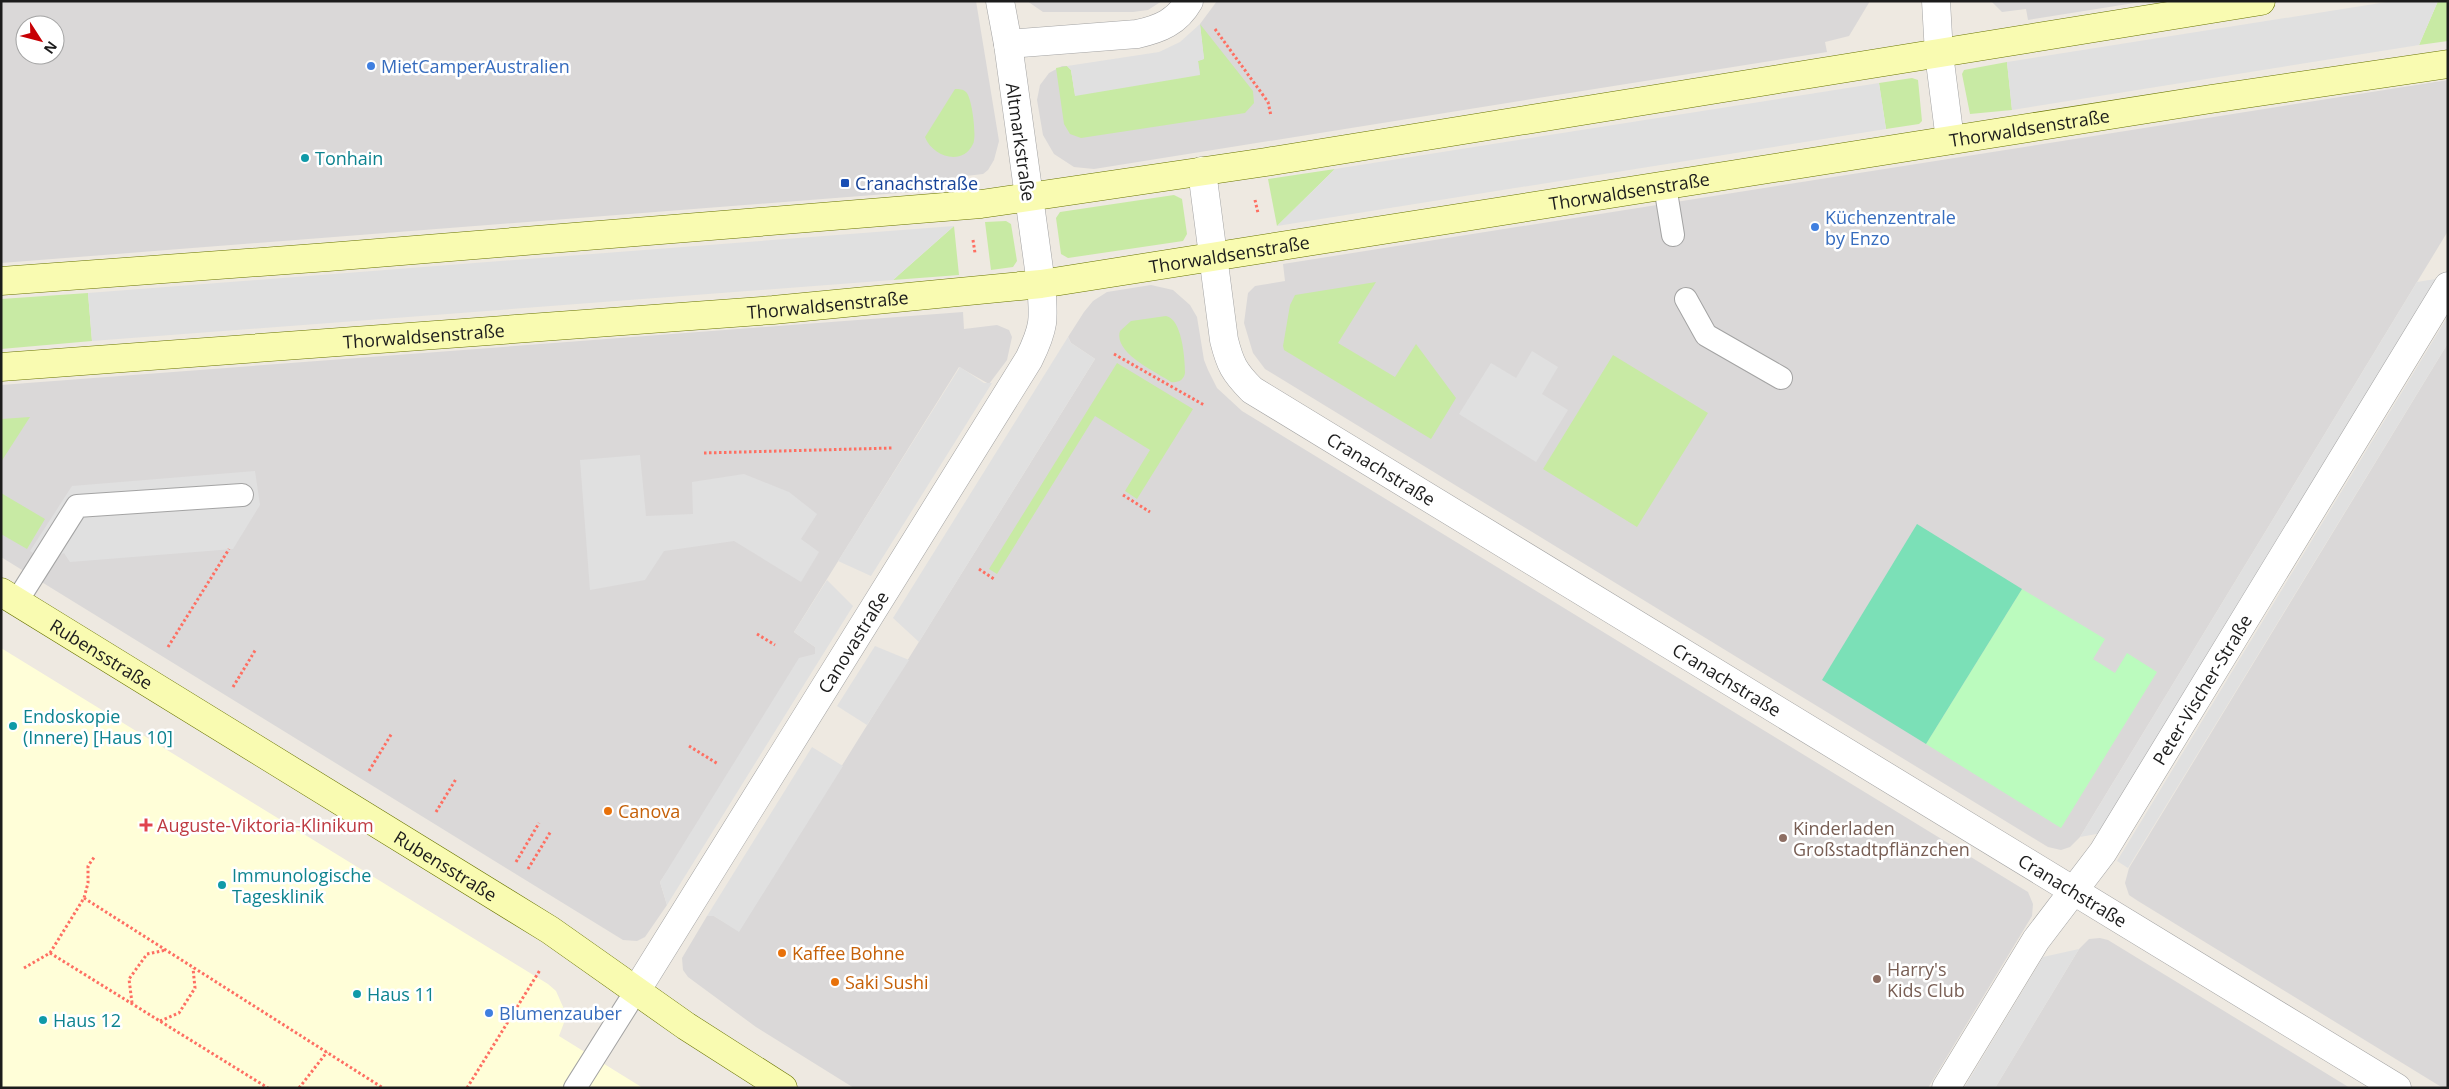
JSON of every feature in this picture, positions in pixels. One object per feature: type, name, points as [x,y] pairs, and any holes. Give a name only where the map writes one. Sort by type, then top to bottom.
[{"type":"main road","points":[[1,281],[738,225],[952,207],[1029,198],[2261,1]]},
{"type":"main road","name":"Thorwaldsenstraße","points":[[1,367],[773,310],[1041,284],[1950,140],[2448,64]]},
{"type":"main road","name":"Rubensstraße","points":[[9,596],[550,930],[698,1034],[783,1088]]},
{"type":"street","name":"Altmarkstraße","points":[[1000,1],[1008,44],[1041,284]]},
{"type":"street","points":[[1008,44],[1146,32],[1172,22],[1189,1]]},
{"type":"street","points":[[1936,1],[1939,54],[1950,140]]},
{"type":"street","name":"Cranachstraße","points":[[1202,171],[1224,340],[1230,363],[1237,375],[1252,390],[2397,1088]]},
{"type":"street","name":"Canovastraße","points":[[636,991],[1029,359],[1043,328],[1041,284]]},
{"type":"street","name":"Peter-Vischer-Straße","points":[[1946,1088],[2036,940],[2103,852],[2448,286]]},
{"type":"lane","points":[[1665,186],[1673,235]]},
{"type":"lane","points":[[1686,299],[1706,335],[1782,378]]},
{"type":"lane","points":[[9,596],[77,506],[242,495]]},
{"type":"lane","points":[[575,1088],[636,991]]},
{"type":"path","points":[[1210,23],[1268,102],[1271,116]]},
{"type":"path","points":[[1255,198],[1259,221]]},
{"type":"path","points":[[972,232],[975,256]]},
{"type":"path","points":[[1114,354],[1204,406]]},
{"type":"path","points":[[704,453],[893,448]]},
{"type":"path","points":[[1123,495],[1150,512]]},
{"type":"path","points":[[168,647],[229,549]]},
{"type":"path","points":[[979,569],[994,579]]},
{"type":"path","points":[[757,634],[774,644]]},
{"type":"path","points":[[233,687],[256,649]]},
{"type":"path","points":[[369,771],[392,732]]},
{"type":"path","points":[[688,746],[718,764]]},
{"type":"path","points":[[436,812],[456,779]]},
{"type":"path","points":[[516,862],[539,823]]},
{"type":"path","points":[[528,869],[551,830]]},
{"type":"path","points":[[24,968],[50,953],[84,898],[88,883],[88,866],[95,856]]},
{"type":"path","points":[[84,898],[383,1088]]},
{"type":"path","points":[[132,1004],[129,979],[147,954],[166,950]]},
{"type":"path","points":[[50,953],[268,1088]]},
{"type":"path","points":[[160,1021],[179,1013],[195,988],[193,967]]},
{"type":"path","points":[[467,1088],[540,970]]},
{"type":"path","points":[[299,1088],[327,1052]]},
{"type":"shaded area","points":[[1,1],[976,1],[999,141],[994,160],[988,170],[983,174],[949,178],[950,189],[1,263]]},
{"type":"shaded area","points":[[1027,1],[1162,1],[1148,10],[1133,12],[1043,12]]},
{"type":"shaded area","points":[[1217,1],[1870,1],[1849,36],[1825,42],[1827,52],[1094,169],[1074,167],[1054,154],[1043,135],[1037,100],[1040,85],[1049,73],[1062,66],[1067,66],[1075,95],[1204,59],[1200,24]]},
{"type":"shaded area","points":[[1991,1],[2147,1],[2028,20],[2026,9],[2002,12]]},
{"type":"shaded area","points":[[2393,1],[2438,1],[2419,45],[2012,110],[2007,62]]},
{"type":"shaded area","points":[[1200,24],[1204,59],[1198,61],[1200,75],[1075,96],[1071,70],[1067,66],[1159,52],[1180,42]]},
{"type":"shaded area","points":[[2448,80],[2448,231],[2080,837],[2070,847],[2061,850],[2048,847],[1265,369],[1253,353],[1244,323],[1248,293],[1255,286],[1285,281],[1283,264]]},
{"type":"shaded area","points":[[1879,83],[1886,129],[1277,226],[1335,169]]},
{"type":"shaded area","points":[[954,226],[893,280],[92,341],[88,293]]},
{"type":"shaded area","points":[[2448,277],[2113,831],[2080,837],[2417,282]]},
{"type":"shaded area","points":[[1151,285],[1173,290],[1190,305],[1197,317],[1204,360],[1208,370],[1217,388],[1242,411],[2028,892],[2033,904],[2032,916],[1928,1088],[854,1088],[756,1027],[688,977],[683,970],[682,958],[707,916],[714,916],[739,931],[1095,359],[1071,343],[1068,337],[1084,312],[1093,301],[1107,292]]},
{"type":"shaded area","points":[[963,312],[964,329],[997,325],[1009,330],[1012,337],[1007,360],[989,384],[959,367],[794,632],[815,647],[815,654],[660,882],[667,905],[645,937],[637,941],[623,940],[1,557],[1,385]]},
{"type":"shaded area","points":[[2448,316],[2448,343],[2128,868],[2117,861]]},
{"type":"shaded area","points":[[1068,337],[1071,343],[1095,359],[919,642],[893,618]]},
{"type":"shaded area","points":[[2448,343],[2448,1088],[2443,1088],[2138,901],[2129,895],[2125,883],[2129,868]]},
{"type":"shaded area","points":[[1532,351],[1558,367],[1542,394],[1568,410],[1536,462],[1459,414],[1491,363],[1516,378]]},
{"type":"shaded area","points":[[960,367],[984,383],[992,383],[871,576],[838,561]]},
{"type":"shaded area","points":[[640,455],[646,516],[693,514],[692,482],[744,474],[789,492],[817,514],[801,539],[819,552],[801,582],[734,541],[664,551],[645,580],[590,590],[580,460]]},
{"type":"shaded area","points":[[255,471],[260,505],[233,549],[70,562],[64,553],[46,562],[30,551],[72,486]]},
{"type":"shaded area","points":[[827,580],[853,606],[667,905],[660,882],[799,658],[815,654],[815,647],[794,632]]},
{"type":"shaded area","points":[[875,646],[909,660],[867,725],[837,706]]},
{"type":"shaded area","name":"Auguste-Viktoria-Klinikum","points":[[1,648],[548,984],[556,991],[564,1009],[565,1020],[559,1036],[643,1088],[1,1088]]},
{"type":"shaded area","points":[[812,747],[843,766],[739,932],[714,916],[707,916]]},
{"type":"shaded area","points":[[2100,938],[2108,940],[2350,1088],[1995,1088],[2079,949],[2089,939]]},
{"type":"shaded area","points":[[2079,949],[1995,1088],[1964,1088],[2043,957]]},
{"type":"green space","points":[[2438,1],[2448,1],[2448,41],[2419,45]]},
{"type":"green space","points":[[1200,24],[1253,91],[1254,103],[1245,113],[1081,138],[1070,134],[1064,124],[1056,68],[1067,66],[1071,70],[1075,95],[1200,74],[1198,61],[1204,59]]},
{"type":"green space","points":[[2007,62],[2012,110],[1970,114],[1962,74],[1964,70]]},
{"type":"green space","points":[[1912,78],[1918,80],[1922,121],[1919,124],[1886,129],[1879,83]]},
{"type":"green space","points":[[955,89],[964,90],[968,95],[972,109],[974,140],[968,151],[955,157],[940,154],[929,144],[925,137]]},
{"type":"green space","points":[[1335,169],[1277,226],[1268,179]]},
{"type":"green space","points":[[1174,195],[1182,199],[1187,234],[1183,241],[1068,258],[1061,254],[1056,218],[1060,212]]},
{"type":"green space","points":[[1006,221],[1011,224],[1017,261],[1013,267],[991,270],[985,222]]},
{"type":"green space","points":[[954,226],[959,275],[893,280]]},
{"type":"green space","points":[[1376,282],[1338,343],[1395,377],[1416,344],[1456,398],[1431,439],[1284,350],[1283,346],[1290,305],[1295,295]]},
{"type":"green space","points":[[88,293],[92,341],[1,349],[1,299]]},
{"type":"green space","points":[[1166,316],[1176,324],[1182,340],[1185,373],[1182,379],[1176,382],[1171,382],[1137,361],[1123,347],[1120,339],[1120,331],[1131,321]]},
{"type":"green space","points":[[1613,355],[1708,413],[1637,527],[1543,469]]},
{"type":"green space","points":[[1117,363],[1193,409],[1137,499],[1125,491],[1150,450],[1095,416],[997,574],[989,569]]},
{"type":"green space","points":[[30,417],[1,462],[1,419]]},
{"type":"green space","points":[[1,493],[45,519],[27,549],[1,534]]},
{"type":"green space","points":[[1917,524],[2022,589],[1926,744],[1822,680]]},
{"type":"green space","points":[[2022,589],[2105,639],[2093,659],[2115,673],[2127,653],[2157,672],[2061,828],[1926,744]]},
{"type":"place","name":"MietCamperAustralien","points":[[371,66]]},
{"type":"place","name":"Tonhain","points":[[305,158]]},
{"type":"place","name":"Cranachstraße","points":[[845,183]]},
{"type":"place","name":"Küchenzentrale by Enzo","points":[[1815,227]]},
{"type":"place","name":"Endoskopie (Innere) [Haus 10]","points":[[13,726]]},
{"type":"place","name":"Canova","points":[[608,811]]},
{"type":"place","name":"Auguste-Viktoria-Klinikum","points":[[146,825]]},
{"type":"place","name":"Kinderladen Großstadtpflänzchen","points":[[1783,838]]},
{"type":"place","name":"Immunologische Tagesklinik","points":[[222,885]]},
{"type":"place","name":"Kaffee Bohne","points":[[782,953]]},
{"type":"place","name":"Harry's Kids Club","points":[[1877,979]]},
{"type":"place","name":"Saki Sushi","points":[[835,982]]},
{"type":"place","name":"Haus 11","points":[[357,994]]},
{"type":"place","name":"Blumenzauber","points":[[489,1013]]},
{"type":"place","name":"Haus 12","points":[[43,1020]]}]
